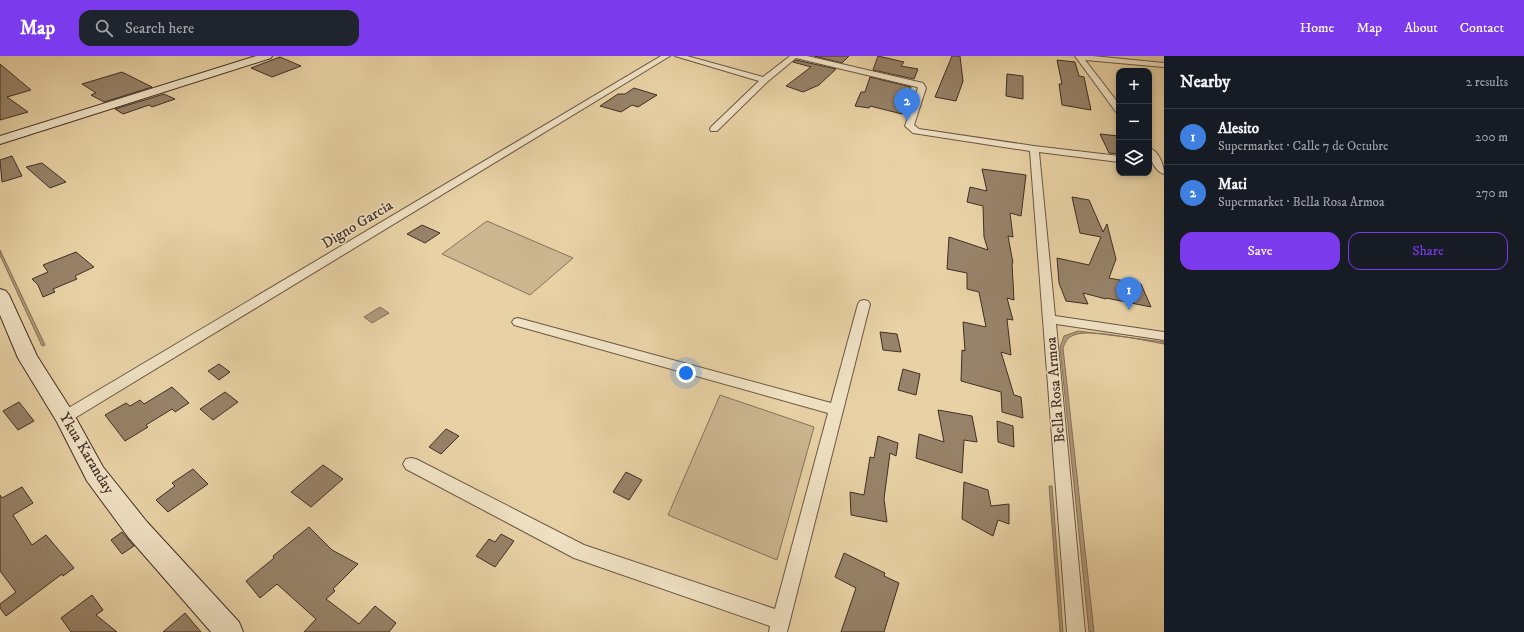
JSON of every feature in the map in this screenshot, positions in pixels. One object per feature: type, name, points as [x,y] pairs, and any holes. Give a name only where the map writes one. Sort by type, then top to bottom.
[{"type":"street","points":[[0,140],[267,56]]},
{"type":"street","name":"Digno Garcia","points":[[65,417],[666,56]]},
{"type":"street","points":[[679,56],[764,80]]},
{"type":"street","points":[[714,129],[764,80],[794,56]]},
{"type":"street","points":[[798,56],[920,85],[922,88],[909,126],[916,131],[1034,149],[1116,159]]},
{"type":"street","points":[[1080,57],[1164,65]]},
{"type":"street","points":[[1080,57],[1116,106]]},
{"type":"street","name":"Bella Rosa Armoa","points":[[1034,149],[1076,632]]},
{"type":"street","points":[[1152,156],[1159,166]]},
{"type":"street","name":"Ykua Karanday","points":[[0,295],[28,358],[65,417],[96,474],[138,530],[229,632]]},
{"type":"street","points":[[411,464],[580,552],[780,626],[864,304]]},
{"type":"street","points":[[1049,319],[1164,336]]},
{"type":"street","points":[[518,322],[836,410]]},
{"type":"shaded area","points":[[487,221],[573,258],[530,295],[442,254]]},
{"type":"shaded area","points":[[0,250],[45,345],[42,346],[0,255]]},
{"type":"shaded area","points":[[380,307],[389,313],[372,323],[364,317]]},
{"type":"shaded area","points":[[1078,331],[1097,333],[1072,336],[1067,339],[1063,348],[1094,632],[1089,632],[1060,347],[1064,336]]},
{"type":"shaded area","points":[[1129,338],[1164,342],[1164,344],[1144,340]]},
{"type":"shaded area","points":[[720,395],[814,427],[777,560],[668,515]]},
{"type":"shaded area","points":[[1049,486],[1052,486],[1063,632],[1060,632]]},
{"type":"building","points":[[814,56],[849,56],[842,63]]},
{"type":"building","points":[[878,56],[904,62],[901,66],[918,69],[914,79],[873,70]]},
{"type":"building","points":[[952,56],[960,56],[963,81],[956,101],[935,97]]},
{"type":"building","points":[[280,57],[301,66],[272,77],[251,68]]},
{"type":"building","points":[[796,60],[836,69],[819,85],[803,92],[786,86],[811,67],[793,62]]},
{"type":"building","points":[[1057,60],[1075,62],[1079,76],[1084,77],[1091,110],[1062,105],[1059,84],[1062,84]]},
{"type":"building","points":[[0,64],[31,90],[7,97],[28,112],[0,120]]},
{"type":"building","points":[[122,72],[152,87],[104,102],[91,95],[96,93],[82,84]]},
{"type":"building","points":[[1007,74],[1023,76],[1023,99],[1006,96]]},
{"type":"building","points":[[870,77],[911,87],[902,114],[870,106],[869,108],[855,106],[861,92],[865,92]]},
{"type":"building","points":[[634,88],[657,95],[638,107],[632,105],[621,112],[600,106],[618,94],[625,94]]},
{"type":"building","points":[[164,94],[175,99],[152,107],[149,105],[123,114],[115,109]]},
{"type":"building","points":[[1100,134],[1116,136],[1116,154],[1109,153]]},
{"type":"building","points":[[12,156],[22,176],[2,182],[0,160]]},
{"type":"building","points":[[42,163],[66,182],[50,188],[26,167]]},
{"type":"building","points":[[982,169],[1026,175],[1021,216],[1010,213],[1013,237],[1008,236],[1013,263],[1014,300],[1007,298],[1013,320],[1007,319],[1011,355],[1001,352],[1014,395],[1021,397],[1023,418],[1002,412],[1001,392],[961,381],[962,350],[965,351],[963,322],[986,327],[979,292],[967,289],[967,273],[947,269],[949,237],[988,250],[984,237],[983,206],[967,202],[970,187],[987,191]]},
{"type":"building","points":[[1072,197],[1089,200],[1103,232],[1107,224],[1116,259],[1109,278],[1141,284],[1151,307],[1106,299],[1083,293],[1088,304],[1066,301],[1059,283],[1057,258],[1089,265],[1101,237],[1080,233]]},
{"type":"building","points":[[422,225],[440,233],[425,243],[407,234]]},
{"type":"building","points":[[76,252],[94,267],[75,276],[77,279],[53,289],[55,292],[43,297],[38,285],[32,279],[48,272],[43,265]]},
{"type":"building","points":[[880,332],[897,334],[901,352],[883,350]]},
{"type":"building","points":[[219,364],[230,372],[219,380],[208,371]]},
{"type":"building","points":[[903,369],[920,374],[916,395],[898,390]]},
{"type":"building","points":[[172,387],[189,403],[175,412],[172,409],[146,425],[148,427],[125,441],[105,415],[126,403],[130,406],[140,400],[144,404]]},
{"type":"building","points":[[225,392],[238,402],[213,420],[200,409]]},
{"type":"building","points":[[19,402],[34,421],[18,430],[3,411]]},
{"type":"building","points":[[938,410],[972,416],[977,442],[964,440],[962,473],[916,458],[919,434],[944,442]]},
{"type":"building","points":[[997,421],[1013,426],[1014,447],[998,442]]},
{"type":"building","points":[[446,429],[459,436],[441,454],[429,447]]},
{"type":"building","points":[[878,436],[898,443],[896,456],[890,453],[884,499],[887,522],[851,515],[850,492],[864,495],[870,457],[874,458]]},
{"type":"building","points":[[323,465],[343,479],[311,507],[291,492]]},
{"type":"building","points":[[193,469],[208,484],[168,512],[156,500],[175,486],[172,483]]},
{"type":"building","points":[[626,472],[642,480],[629,500],[613,492]]},
{"type":"building","points":[[964,482],[988,490],[991,506],[1009,504],[1009,524],[998,520],[993,536],[962,519]]},
{"type":"building","points":[[22,487],[33,503],[13,515],[32,545],[46,535],[74,568],[63,576],[62,574],[6,616],[0,608],[0,604],[16,592],[0,571],[0,495],[2,498]]},
{"type":"building","points":[[309,527],[332,550],[358,564],[333,589],[335,591],[326,599],[359,624],[375,606],[396,623],[389,632],[304,632],[316,619],[277,584],[260,598],[246,581],[274,558],[273,556]]},
{"type":"building","points":[[122,532],[134,546],[122,554],[111,540]]},
{"type":"building","points":[[501,534],[514,541],[495,567],[476,556],[489,539],[495,542]]},
{"type":"building","points":[[844,553],[885,573],[884,576],[899,583],[884,632],[841,632],[856,588],[835,577]]},
{"type":"building","points":[[92,595],[103,610],[96,615],[117,632],[71,632],[61,618]]},
{"type":"building","points":[[185,613],[201,632],[163,632]]},
{"type":"place","name":"Mati","points":[[907,121]]},
{"type":"place","name":"Alesito","points":[[1129,310]]}]
